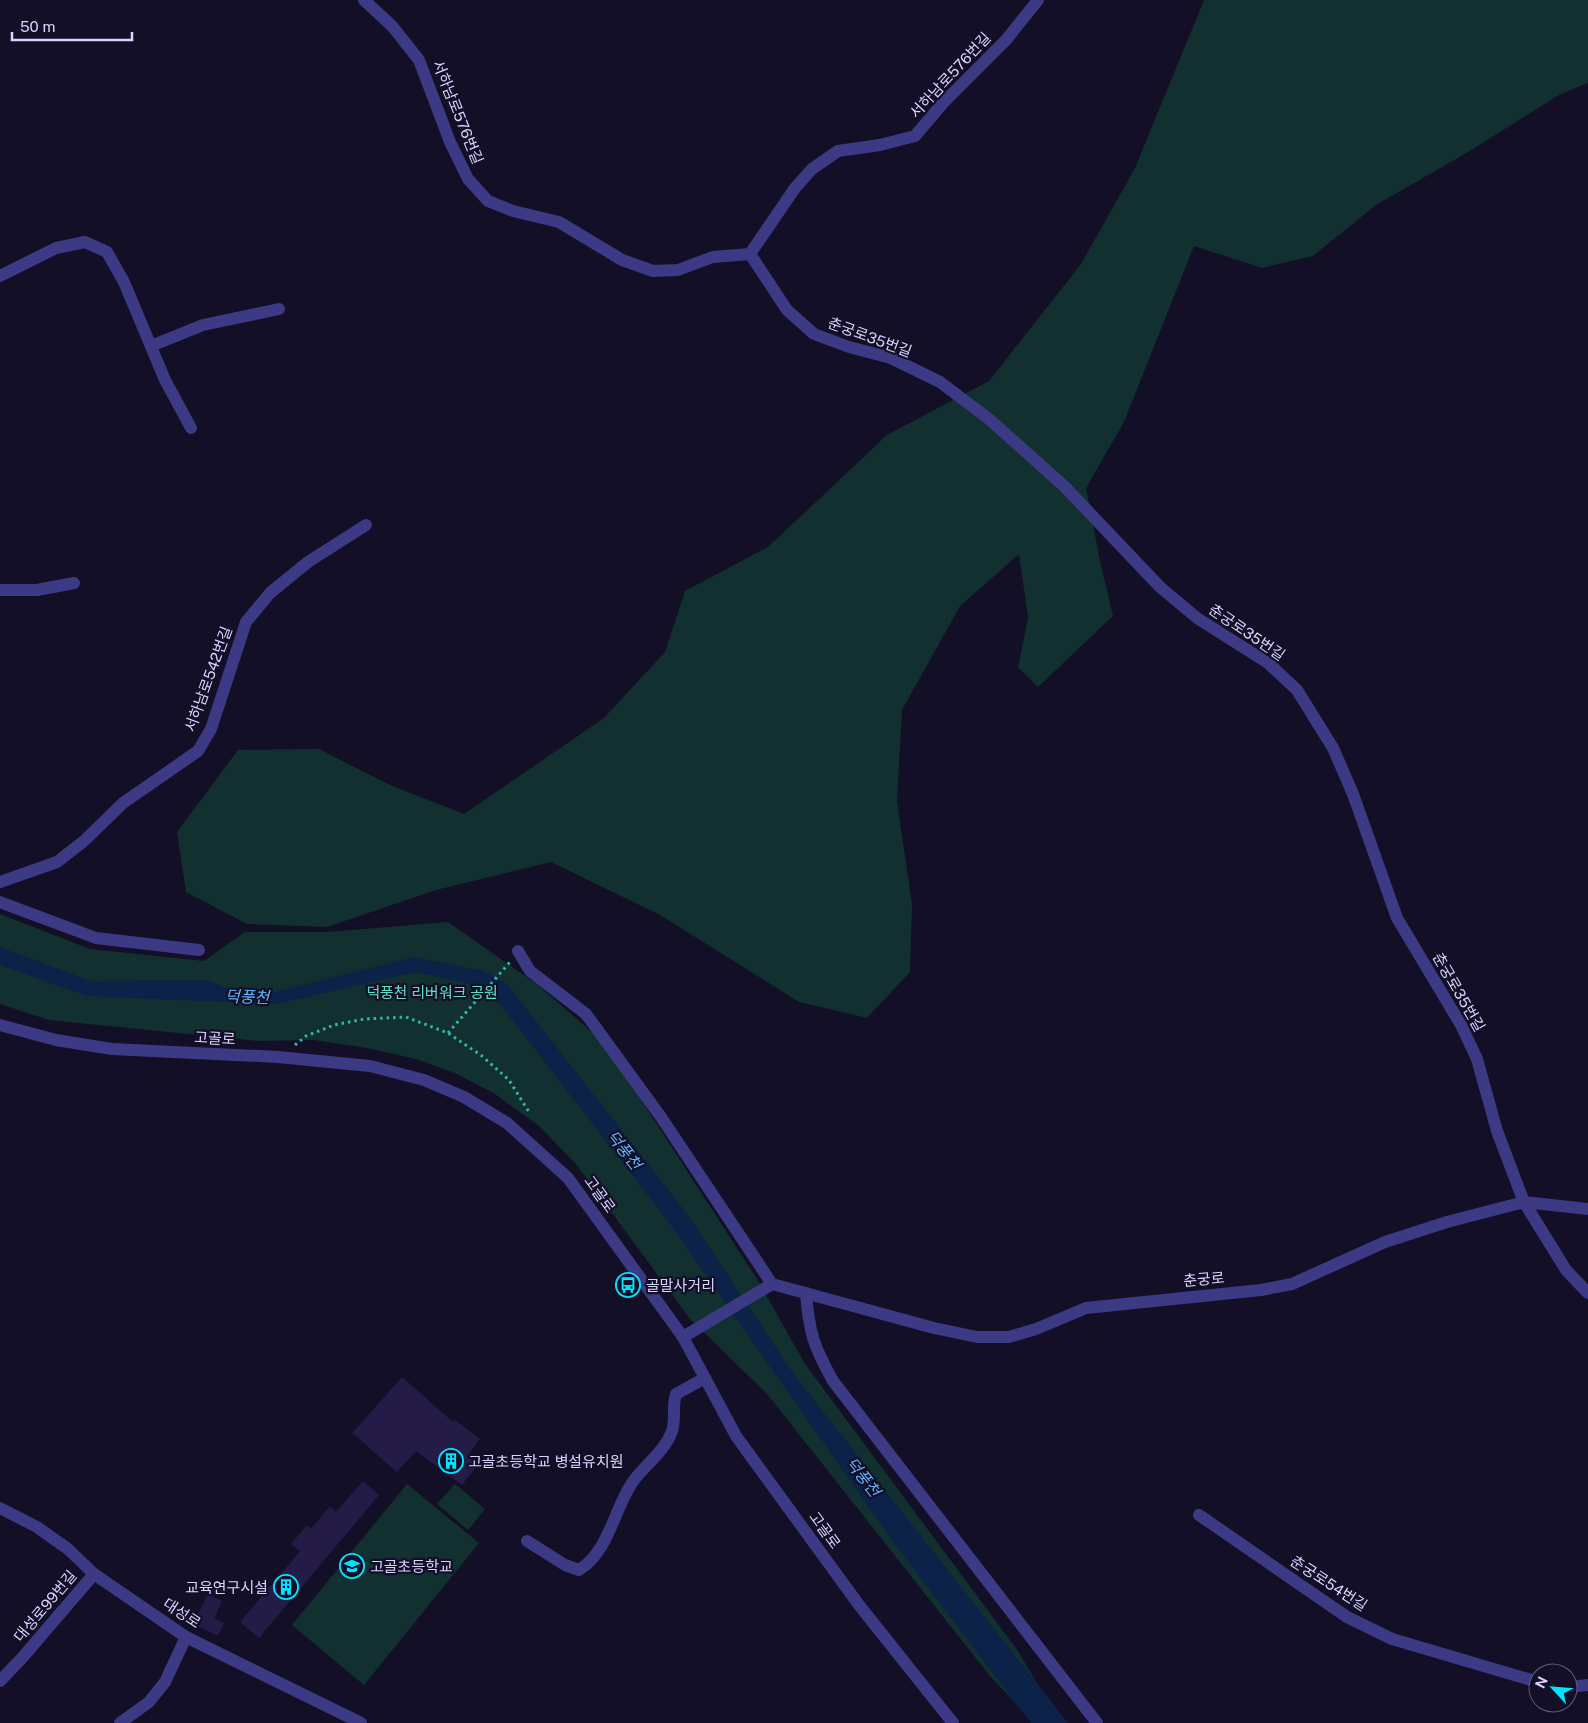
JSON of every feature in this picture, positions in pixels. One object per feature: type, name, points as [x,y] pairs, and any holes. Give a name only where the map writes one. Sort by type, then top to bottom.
[{"type":"street","name":"서하남로576번길","points":[[364,0],[392,26],[419,60],[450,142],[468,179],[488,200],[513,211],[559,222],[622,260],[653,272],[678,270],[713,257],[750,254],[795,188],[812,169],[838,151],[880,145],[916,136],[943,103],[1006,40],[1038,0]]},
{"type":"street","points":[[0,276],[56,248],[85,242],[107,252],[124,282],[165,380],[191,428]]},
{"type":"street","name":"춘궁로35번길","points":[[750,254],[787,310],[814,334],[849,347],[891,358],[940,382],[989,419],[1064,487],[1160,587],[1196,618],[1268,663],[1297,690],[1333,748],[1353,794],[1397,918],[1461,1024],[1473,1050],[1497,1131],[1524,1202]]},
{"type":"street","points":[[151,346],[203,325],[279,309]]},
{"type":"street","name":"서하남로542번길","points":[[0,882],[57,862],[84,841],[124,803],[198,751],[211,729],[246,622],[270,593],[300,568],[366,525]]},
{"type":"street","points":[[0,590],[37,590],[74,583]]},
{"type":"street","points":[[0,902],[96,938],[199,950]]},
{"type":"street","points":[[518,951],[530,970],[586,1014],[661,1117],[772,1284],[683,1337]]},
{"type":"street","name":"고골로","points":[[0,1025],[56,1040],[112,1049],[278,1057],[370,1066],[424,1080],[464,1097],[507,1123],[568,1178],[683,1337],[736,1436],[859,1604],[953,1723]]},
{"type":"street","points":[[1524,1202],[1588,1209]]},
{"type":"street","points":[[1524,1202],[1566,1270],[1588,1293]]},
{"type":"street","name":"춘궁로","points":[[772,1284],[942,1330],[977,1337],[1009,1337],[1036,1329],[1086,1308],[1261,1290],[1292,1284],[1385,1242],[1446,1222],[1524,1202]]},
{"type":"street","points":[[806,1294],[808,1320],[815,1349],[833,1381],[1097,1723]]},
{"type":"street","points":[[527,1542],[564,1564],[580,1570],[588,1564],[598,1552],[634,1480],[660,1451],[672,1431],[673,1402],[676,1394],[705,1378]]},
{"type":"street","name":"대성로","points":[[0,1508],[37,1527],[60,1544],[94,1574],[186,1637],[361,1723]]},
{"type":"street","name":"춘궁로54번길","points":[[1199,1514],[1347,1617],[1392,1639],[1528,1679]]},
{"type":"street","name":"대성로99번길","points":[[0,1681],[94,1574]]},
{"type":"street","points":[[120,1723],[149,1702],[165,1682],[186,1637]]},
{"type":"path","points":[[448,1033],[518,951]]},
{"type":"path","points":[[278,1057],[306,1036],[334,1025],[365,1019],[406,1017],[448,1033],[482,1056],[509,1080],[529,1112]]},
{"type":"green space","points":[[1204,0],[1588,0],[1588,83],[1559,95],[1468,152],[1376,205],[1313,256],[1262,268],[1194,246],[1124,422],[1086,488],[1113,616],[1038,687],[1018,667],[1028,618],[1019,554],[960,606],[902,710],[897,801],[912,904],[910,972],[867,1018],[799,1002],[660,915],[551,862],[436,890],[327,927],[247,924],[186,892],[177,832],[238,750],[319,749],[390,785],[464,814],[604,718],[665,652],[685,591],[768,547],[887,435],[989,381],[1081,264],[1135,168]]},
{"type":"green space","name":"덕풍천 리버워크 공원","points":[[0,914],[90,949],[204,961],[245,932],[328,932],[448,922],[538,985],[594,1034],[638,1095],[757,1279],[805,1364],[1018,1651],[1060,1723],[1034,1723],[989,1675],[768,1395],[690,1319],[576,1164],[539,1126],[495,1094],[455,1073],[416,1059],[367,1048],[314,1040],[258,1041],[49,1020],[0,1004]]},
{"type":"green space","points":[[407,1484],[479,1543],[364,1685],[292,1625]]},
{"type":"green space","points":[[455,1484],[485,1509],[468,1530],[437,1504]]},
{"type":"water","name":"덕풍천","points":[[0,947],[91,981],[206,980],[231,989],[274,992],[414,957],[484,971],[507,984],[688,1215],[792,1372],[1068,1723],[1031,1723],[891,1539],[670,1224],[496,999],[479,986],[416,972],[276,1004],[87,996],[0,965]]},
{"type":"building","points":[[402,1377],[453,1422],[455,1420],[480,1439],[467,1457],[478,1464],[462,1485],[416,1451],[397,1472],[352,1433]]},
{"type":"building","name":"교육연구시설","points":[[363,1481],[379,1495],[259,1638],[240,1622],[300,1551],[291,1544],[307,1525],[311,1529],[330,1506],[336,1512]]},
{"type":"building","points":[[208,1594],[222,1601],[214,1618],[224,1623],[218,1636],[193,1624]]},
{"type":"place","name":"골말사거리","points":[[628,1285]]},
{"type":"place","name":"고골초등학교 병설유치원","points":[[451,1461]]},
{"type":"place","name":"고골초등학교","points":[[352,1566]]},
{"type":"place","name":"교육연구시설","points":[[286,1587]]}]
